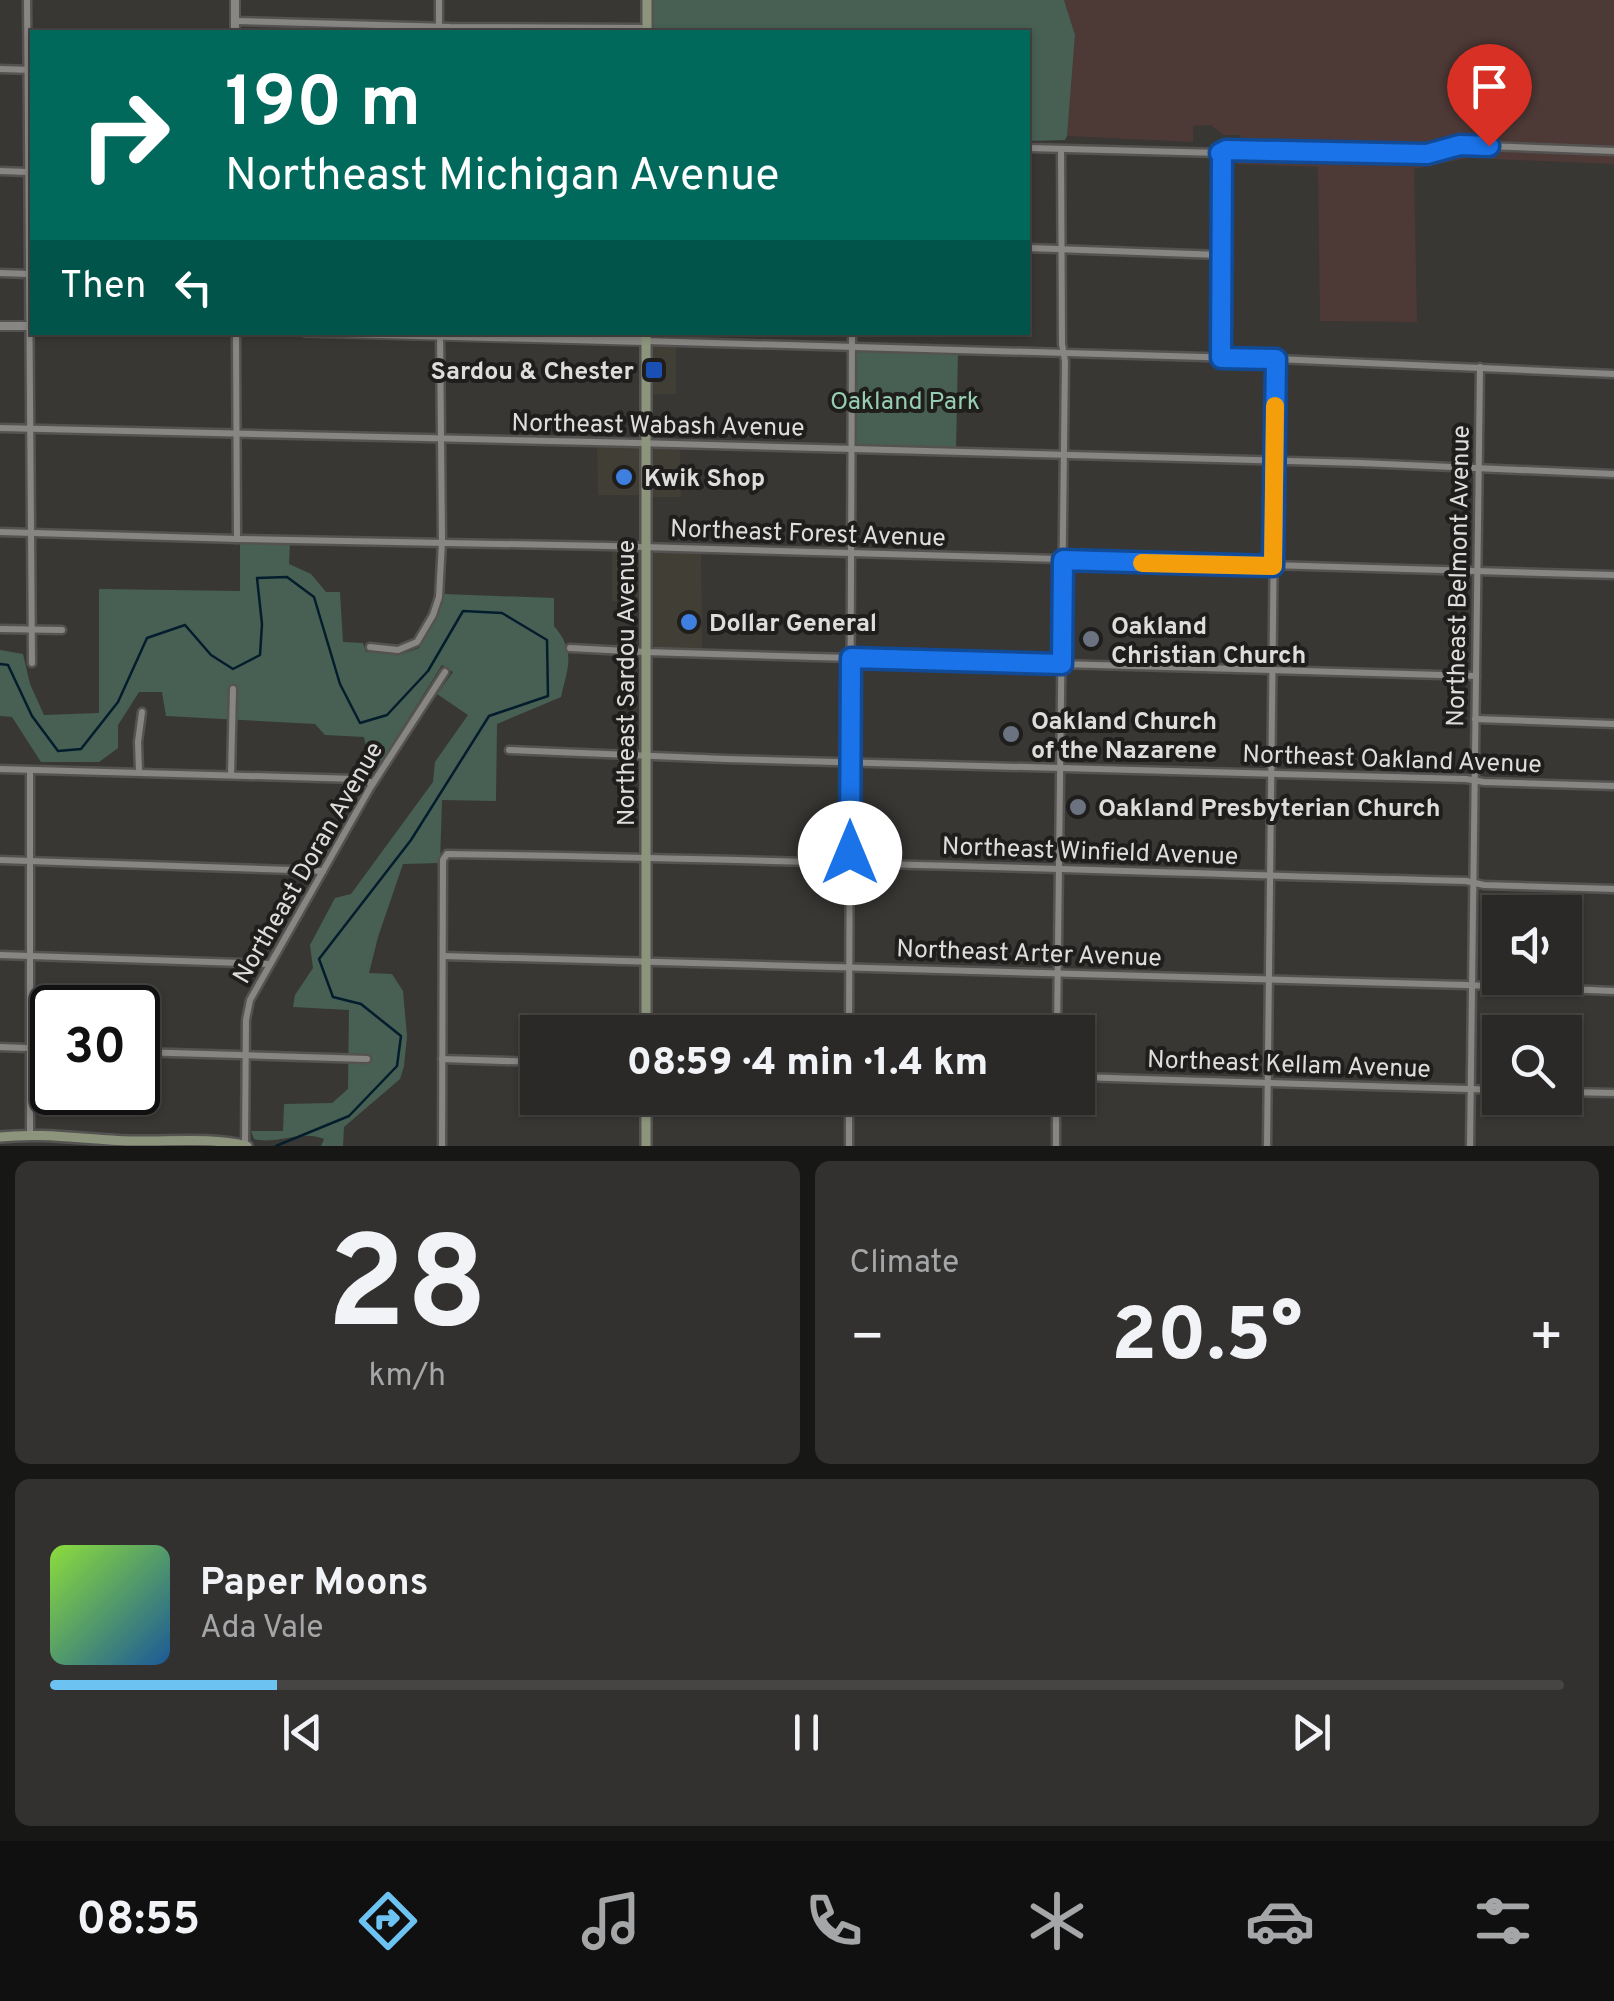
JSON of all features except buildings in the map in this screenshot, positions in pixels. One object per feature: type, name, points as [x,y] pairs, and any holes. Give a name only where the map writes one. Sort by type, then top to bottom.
[{"type":"main road","points":[[646,0],[647,30]]},
{"type":"main road","name":"Northeast Sardou Avenue","points":[[646,337],[646,1015]]},
{"type":"main road","points":[[646,1115],[646,1146]]},
{"type":"main road","points":[[0,1138],[30,1135],[246,1146]]},
{"type":"street","points":[[26,0],[30,70],[30,300]]},
{"type":"street","points":[[235,0],[235,30]]},
{"type":"street","points":[[439,0],[439,29]]},
{"type":"street","points":[[235,21],[439,29],[647,30]]},
{"type":"street","points":[[0,69],[30,70]]},
{"type":"street","points":[[1030,148],[1427,154],[1460,145],[1614,151]]},
{"type":"street","points":[[1058,1015],[1064,455],[1062,149]]},
{"type":"street","points":[[1220,153],[1221,358]]},
{"type":"street","points":[[0,171],[28,172]]},
{"type":"street","points":[[1030,248],[1221,255]]},
{"type":"street","points":[[0,273],[29,274]]},
{"type":"street","points":[[0,326],[30,326]]},
{"type":"street","points":[[31,335],[32,663]]},
{"type":"street","points":[[236,335],[238,539]]},
{"type":"street","points":[[370,647],[398,650],[410,646],[420,638],[437,604],[442,542],[440,335]]},
{"type":"street","points":[[509,335],[1276,359],[1614,374]]},
{"type":"street","points":[[849,1015],[852,335]]},
{"type":"street","points":[[1267,1146],[1276,359]]},
{"type":"street","name":"Northeast Belmont Avenue","points":[[1470,1146],[1480,367]]},
{"type":"street","name":"Northeast Wabash Avenue","points":[[0,428],[1064,455],[1614,474]]},
{"type":"street","name":"Northeast Forest Avenue","points":[[0,532],[1614,575]]},
{"type":"street","points":[[0,628],[62,630]]},
{"type":"street","points":[[570,648],[1476,676]]},
{"type":"street","name":"Northeast Doran Avenue","points":[[246,1146],[248,1006],[373,783],[446,672]]},
{"type":"street","points":[[231,774],[233,689]]},
{"type":"street","points":[[139,771],[142,712]]},
{"type":"street","points":[[1475,719],[1614,724]]},
{"type":"street","name":"Northeast Oakland Avenue","points":[[509,750],[1614,786]]},
{"type":"street","points":[[0,768],[357,778],[373,783]]},
{"type":"street","points":[[30,770],[30,985]]},
{"type":"street","name":"Northeast Winfield Avenue","points":[[443,956],[445,855],[1059,868],[1614,888]]},
{"type":"street","points":[[0,860],[323,871]]},
{"type":"street","points":[[0,955],[270,964]]},
{"type":"street","points":[[442,1146],[443,956]]},
{"type":"street","name":"Northeast Arter Avenue","points":[[443,956],[1614,991]]},
{"type":"street","points":[[0,1048],[30,1048]]},
{"type":"street","points":[[160,1053],[367,1058]]},
{"type":"street","points":[[442,1059],[520,1061]]},
{"type":"street","name":"Northeast Kellam Avenue","points":[[1095,1077],[1482,1089]]},
{"type":"street","points":[[1582,1092],[1614,1093]]},
{"type":"street","points":[[30,1115],[30,1135]]},
{"type":"street","points":[[848,1146],[849,1115]]},
{"type":"street","points":[[1056,1115],[1056,1146]]},
{"type":"shaded area","points":[[1064,0],[1614,0],[1614,164],[1468,158],[1414,169],[1417,322],[1320,321],[1318,167],[1237,164],[1240,135],[1223,135],[1211,125],[1193,126],[1193,142],[1067,136],[1075,35]]},
{"type":"shaded area","points":[[655,345],[676,346],[676,394],[651,394],[651,350]]},
{"type":"shaded area","points":[[597,445],[640,448],[641,495],[598,495]]},
{"type":"shaded area","points":[[657,447],[680,449],[681,497],[650,497],[651,451]]},
{"type":"shaded area","points":[[612,550],[640,552],[641,601],[612,601]]},
{"type":"shaded area","points":[[652,552],[701,553],[702,650],[657,649],[651,643]]},
{"type":"green space","points":[[653,0],[1064,0],[1075,35],[1067,136],[1065,140],[1030,141],[1030,30],[653,30]]},
{"type":"green space","name":"Oakland Park","points":[[853,347],[958,350],[956,452],[852,450]]},
{"type":"green space","points":[[240,542],[290,542],[289,564],[311,574],[326,592],[340,592],[343,642],[363,643],[366,652],[405,653],[419,648],[437,617],[444,594],[554,598],[554,626],[568,652],[561,697],[497,724],[496,801],[442,800],[440,863],[403,864],[369,973],[392,974],[403,991],[407,1036],[404,1066],[400,1079],[344,1127],[343,1146],[321,1146],[324,1139],[316,1136],[254,1139],[251,1131],[283,1131],[284,1104],[332,1103],[348,1089],[349,1010],[293,1007],[295,995],[313,968],[310,945],[335,898],[351,894],[433,782],[435,762],[468,715],[437,694],[453,672],[442,665],[378,767],[370,767],[364,737],[325,735],[315,724],[166,716],[162,692],[139,692],[118,725],[118,748],[99,762],[41,762],[12,717],[0,716],[0,650],[23,654],[30,684],[44,715],[99,713],[99,589],[240,591]]},
{"type":"waterway","points":[[0,664],[8,665],[32,716],[58,751],[81,749],[118,702],[147,638],[185,625],[211,655],[233,669],[260,655],[262,624],[257,578],[287,577],[314,597],[340,684],[360,723],[387,715],[428,671],[463,611],[502,613],[547,640],[548,696],[489,716],[411,840],[319,959],[333,997],[361,1004],[401,1036],[397,1066],[349,1116],[276,1146]]},
{"type":"slow traffic","points":[[1142,563],[1273,566],[1275,406]]},
{"type":"place","name":"Sardou & Chester","points":[[654,370]]},
{"type":"place","name":"Kwik Shop","points":[[624,477]]},
{"type":"place","name":"Dollar General","points":[[689,622]]},
{"type":"place","name":"Oakland Christian Church","points":[[1091,639]]},
{"type":"place","name":"Oakland Church of the Nazarene","points":[[1011,734]]},
{"type":"place","name":"Oakland Presbyterian Church","points":[[1078,807]]},
{"type":"route","points":[[850,853],[851,658],[1062,664],[1063,560],[1273,566],[1276,359],[1221,358],[1220,153],[1226,150],[1427,154],[1460,145],[1489,146]]}]
